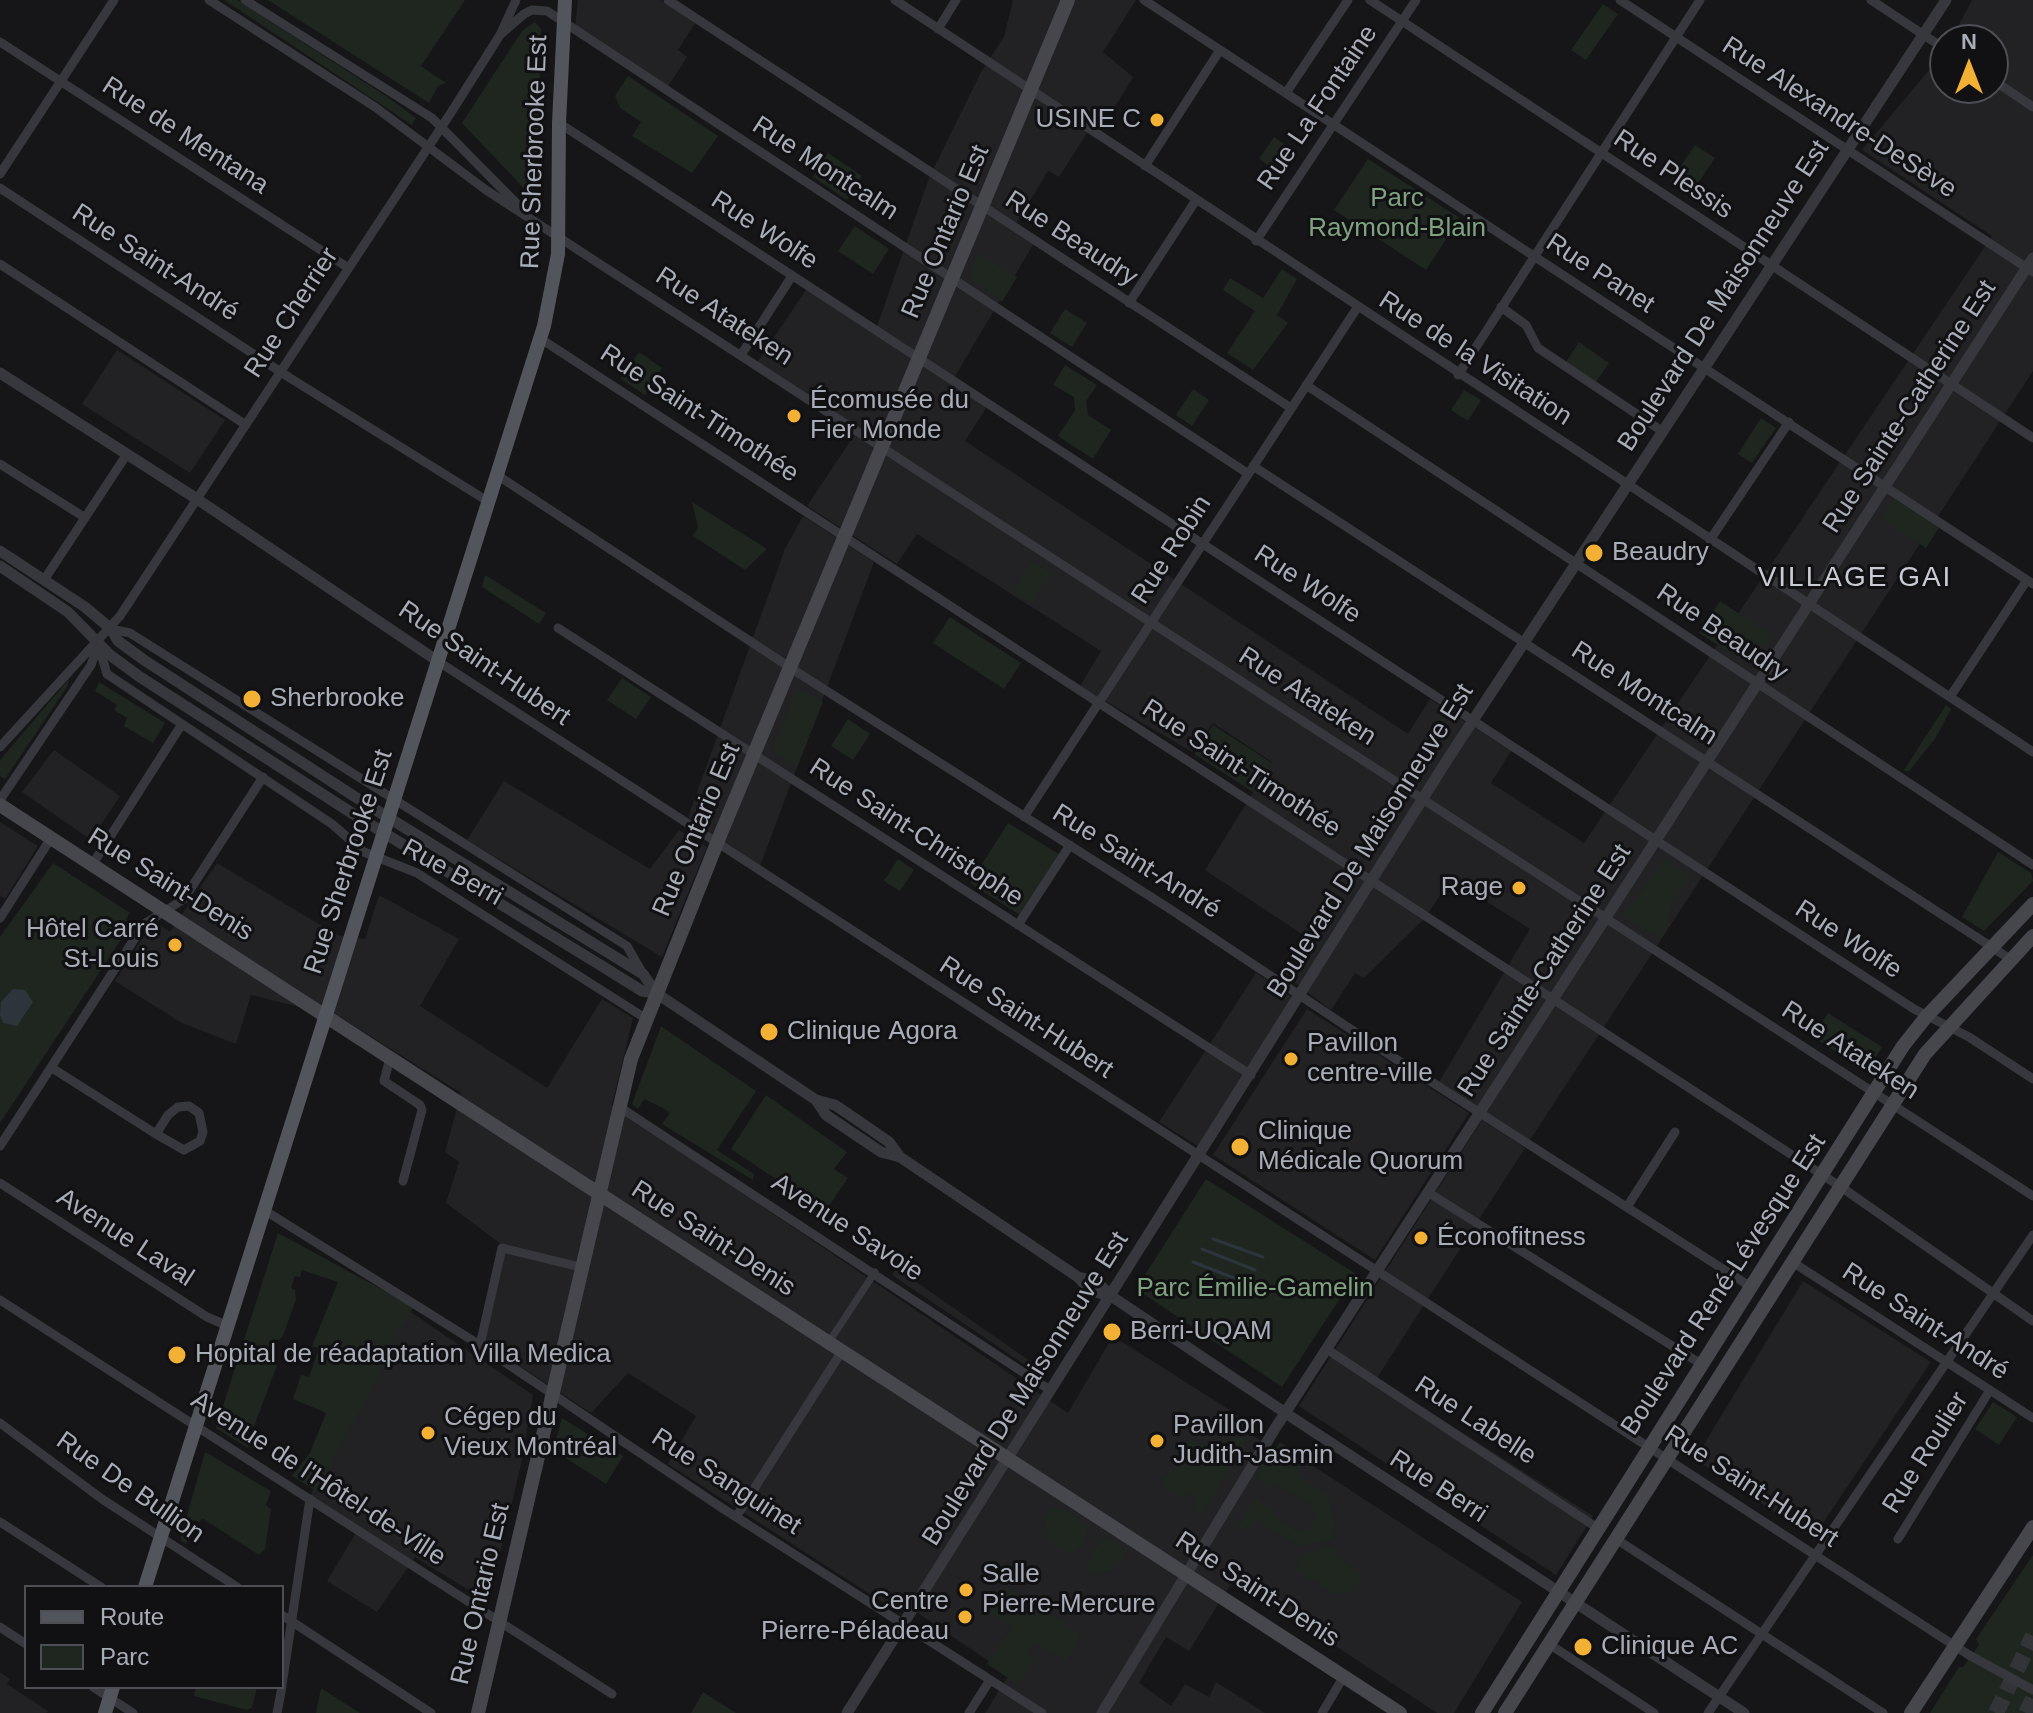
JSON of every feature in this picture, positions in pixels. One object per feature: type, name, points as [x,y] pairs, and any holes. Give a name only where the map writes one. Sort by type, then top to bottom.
[{"type":"main road","name":"Rue Sherbrooke Est","points":[[146,1585],[541,339],[555,282],[565,0]]},
{"type":"main road","name":"Rue Ontario Est","points":[[478,1713],[617,1106],[645,1018],[1068,0]]},
{"type":"main road","name":"Rue Saint-Denis","points":[[0,802],[92,865],[306,1000],[326,1017],[1187,1572],[1400,1713]]},
{"type":"main road","name":"Boulevard René-Lévesque Est","points":[[1482,1713],[1648,1446],[1926,1017],[2033,904]]},
{"type":"main road","name":"Boulevard René-Lévesque Est","points":[[1509,1712],[1575,1602],[1893,1106],[1947,1027],[2033,936]]},
{"type":"main road","points":[[1911,1713],[2033,1527]]},
{"type":"main road","points":[[105,1713],[112,1692]]},
{"type":"street","points":[[0,174],[114,0]]},
{"type":"street","points":[[209,0],[375,107],[486,190],[530,216]]},
{"type":"street","points":[[245,0],[441,125],[530,216]]},
{"type":"street","name":"Rue Cherrier","points":[[0,747],[74,664],[111,629],[500,35],[516,0]]},
{"type":"street","name":"Rue Beaudry","points":[[668,0],[1291,408]]},
{"type":"street","name":"Rue de la Visitation","points":[[895,0],[1458,375],[2033,752]]},
{"type":"street","points":[[938,29],[956,0]]},
{"type":"street","name":"Rue Panet","points":[[1144,0],[2030,582]]},
{"type":"street","points":[[1286,93],[1348,0]]},
{"type":"street","name":"Rue Plessis","points":[[1370,0],[2033,438]]},
{"type":"street","name":"Rue La Fontaine","points":[[1256,241],[1416,0]]},
{"type":"street","name":"Rue Alexandre-DeSève","points":[[1620,0],[1847,150],[2031,266]]},
{"type":"street","points":[[1458,375],[1700,0]]},
{"type":"street","points":[[1871,0],[1929,38]]},
{"type":"street","name":"Boulevard De Maisonneuve Est","points":[[847,1713],[1523,642],[1946,0]]},
{"type":"street","name":"Rue Montcalm","points":[[500,35],[532,10],[547,11],[953,279],[1523,642],[2010,959]]},
{"type":"street","name":"Rue de Mentana","points":[[0,42],[347,267]]},
{"type":"street","points":[[1145,166],[1220,50]]},
{"type":"street","points":[[2009,91],[2033,107]]},
{"type":"street","name":"Rue Wolfe","points":[[559,123],[1926,1017],[1969,1037],[2033,1079]]},
{"type":"street","name":"Rue Saint-André","points":[[0,188],[281,372],[489,502]]},
{"type":"street","points":[[1129,303],[1196,200]]},
{"type":"street","name":"Rue Atateken","points":[[530,216],[2033,1196]]},
{"type":"street","points":[[0,264],[246,425]]},
{"type":"street","name":"Rue Sainte-Catherine Est","points":[[1102,1713],[1285,1413],[1884,485],[2031,266]]},
{"type":"street","points":[[741,355],[792,276]]},
{"type":"street","points":[[1501,307],[1526,325],[1538,348],[1662,431]]},
{"type":"street","name":"Rue Robin","points":[[1024,817],[1357,308]]},
{"type":"street","name":"Rue Saint-Timothée","points":[[541,339],[1823,1175],[2033,1321]]},
{"type":"street","name":"Rue Saint-Hubert","points":[[0,373],[197,499],[717,844],[1815,1556],[1997,1673],[2033,1690]]},
{"type":"street","name":"Rue Beaudry","points":[[1306,385],[2033,865]]},
{"type":"street","points":[[1710,540],[1789,422]]},
{"type":"street","points":[[44,580],[127,454]]},
{"type":"street","points":[[0,464],[84,517]]},
{"type":"street","name":"Rue Saint-André","points":[[497,475],[1751,1287]]},
{"type":"street","name":"Rue Berri","points":[[0,551],[111,629],[130,650],[224,713],[643,974]]},
{"type":"street","name":"Rue Berri","points":[[0,566],[68,612],[98,644],[140,677],[358,817],[639,989],[656,993],[816,1100],[835,1105],[889,1142],[900,1157],[1078,1277],[1095,1294],[1111,1296],[1744,1713]]},
{"type":"street","points":[[1950,697],[2030,582]]},
{"type":"street","name":"Rue Saint-Christophe","points":[[558,628],[1251,1075]]},
{"type":"street","name":"Rue Berri","points":[[111,629],[130,633],[393,802],[627,946],[656,993]]},
{"type":"street","name":"Rue Cherrier","points":[[0,802],[91,665],[98,644]]},
{"type":"street","name":"Rue Berri","points":[[98,644],[107,674],[263,777],[375,857],[417,873],[645,1018]]},
{"type":"street","points":[[92,865],[182,724]]},
{"type":"street","points":[[0,1146],[144,924],[184,899],[263,777]]},
{"type":"street","points":[[0,918],[51,838]]},
{"type":"street","points":[[1018,925],[1070,845]]},
{"type":"street","points":[[390,1058],[385,1081],[420,1105],[422,1110],[403,1181]]},
{"type":"street","points":[[52,1068],[156,1134],[184,1150],[200,1141],[203,1123],[199,1113],[189,1106],[178,1107],[168,1115],[156,1134]]},
{"type":"street","name":"Avenue Savoie","points":[[617,1106],[875,1272],[1050,1390]]},
{"type":"street","points":[[1627,1207],[1675,1132]]},
{"type":"street","name":"Avenue Laval","points":[[0,1183],[161,1288],[228,1326]]},
{"type":"street","points":[[1429,1193],[1701,1364]]},
{"type":"street","name":"Rue Sanguinet","points":[[264,1210],[480,1345],[736,1517],[1042,1713]]},
{"type":"street","points":[[1708,1713],[2033,1235]]},
{"type":"street","points":[[480,1345],[502,1248],[580,1267]]},
{"type":"street","name":"Rue Saint-André","points":[[1794,1263],[2033,1418]]},
{"type":"street","points":[[829,1342],[875,1272]]},
{"type":"street","name":"Avenue de l'Hôtel-de-Ville","points":[[0,1300],[612,1694]]},
{"type":"street","name":"Rue Labelle","points":[[1328,1350],[1599,1529]]},
{"type":"street","points":[[736,1517],[842,1351]]},
{"type":"street","name":"Rue Roulier","points":[[1898,1539],[1990,1390]]},
{"type":"street","name":"Rue De Bullion","points":[[0,1423],[160,1538],[234,1585]]},
{"type":"street","points":[[284,1673],[310,1499]]},
{"type":"street","points":[[0,1522],[98,1585]]},
{"type":"street","points":[[1616,1539],[1883,1713]]},
{"type":"street","points":[[284,1616],[431,1713]]},
{"type":"street","points":[[0,1627],[24,1643]]},
{"type":"street","points":[[1549,1644],[1654,1713]]},
{"type":"street","points":[[1322,1713],[1344,1676]]},
{"type":"street","points":[[969,1713],[990,1680]]},
{"type":"street","points":[[277,1713],[281,1689]]},
{"type":"street","points":[[112,1692],[133,1713]]},
{"type":"shaded area","points":[[578,0],[661,0],[696,22],[678,50],[687,57],[667,88],[575,27]]},
{"type":"shaded area","points":[[1013,0],[1136,0],[1103,52],[1133,77],[1096,139],[1087,133],[1059,177],[1048,171],[1012,230],[1034,243],[954,378],[876,329],[929,178],[981,72],[1004,37]]},
{"type":"shaded area","points":[[1972,0],[2033,0],[2033,371],[1530,1140],[1439,1082],[1530,929],[1451,879],[1425,918],[1364,978],[1355,973],[1331,1010],[1285,975],[1308,938],[1205,870],[1272,762],[1213,723],[1192,752],[1080,686],[1101,651],[917,534],[897,564],[807,506],[857,431],[756,364],[808,287],[988,405],[965,441],[1408,734],[1430,699],[1511,751],[1491,783],[1584,843],[1992,236],[1862,150],[1929,70],[1929,104],[2009,104],[2009,24],[1959,24]]},
{"type":"shaded area","points":[[117,350],[225,420],[190,473],[82,404]]},
{"type":"shaded area","points":[[803,516],[874,562],[760,866],[688,817],[785,549]]},
{"type":"shaded area","points":[[54,750],[120,796],[91,840],[22,792]]},
{"type":"shaded area","points":[[504,781],[650,869],[679,830],[707,847],[662,957],[467,840]]},
{"type":"shaded area","points":[[0,822],[38,846],[5,899],[0,896]]},
{"type":"shaded area","points":[[217,863],[337,935],[365,939],[379,895],[459,939],[420,1006],[547,1088],[602,999],[633,1018],[612,1105],[1068,1413],[1113,1336],[1255,1426],[1250,1434],[1279,1452],[1284,1447],[1522,1602],[1454,1713],[1437,1713],[1234,1579],[1189,1651],[1166,1637],[1139,1683],[1171,1706],[1185,1684],[1209,1697],[1216,1682],[1265,1713],[985,1713],[1009,1675],[899,1600],[893,1609],[668,1464],[696,1416],[628,1373],[591,1413],[485,1343],[505,1247],[446,1203],[459,1162],[445,1152],[461,1093],[340,1017],[251,995],[236,1044],[182,1023],[115,981],[153,921],[170,932]]},
{"type":"shaded area","points":[[1256,973],[1292,997],[1198,1146],[1159,1122]]},
{"type":"shaded area","points":[[13,989],[25,990],[33,1002],[17,1026],[3,1023],[0,1015],[1,1002]]},
{"type":"shaded area","points":[[1307,1009],[1469,1113],[1375,1260],[1213,1155]]},
{"type":"shaded area","points":[[1482,1120],[1525,1148],[1377,1378],[1593,1516],[1556,1575],[1299,1406]]},
{"type":"shaded area","points":[[896,1268],[1043,1370],[1040,1375],[892,1275]]},
{"type":"shaded area","points":[[1803,1281],[1931,1362],[1813,1538],[1695,1459]]},
{"type":"shaded area","name":"Cégep du Vieux Montréal","points":[[396,1302],[533,1395],[521,1465],[488,1602],[415,1557],[377,1612],[327,1581],[358,1529],[310,1499],[340,1400]]},
{"type":"shaded area","points":[[0,1672],[10,1679],[7,1684],[48,1711],[0,1713]]},
{"type":"green space","points":[[224,0],[237,0],[386,96],[416,118],[412,125]]},
{"type":"green space","points":[[268,0],[465,0],[421,66],[446,83],[438,86],[429,103]]},
{"type":"green space","points":[[1603,4],[1618,14],[1586,60],[1571,50]]},
{"type":"green space","points":[[535,22],[541,29],[537,202],[462,123],[522,31]]},
{"type":"green space","points":[[628,76],[718,136],[692,173],[632,136],[641,122],[620,108],[615,96]]},
{"type":"green space","points":[[1274,137],[1297,153],[1283,175],[1259,159]]},
{"type":"green space","points":[[1695,145],[1715,158],[1690,195],[1670,182]]},
{"type":"green space","points":[[828,153],[862,176],[847,200],[813,177]]},
{"type":"green space","name":"Parc Raymond-Blain","points":[[1368,159],[1460,218],[1426,270],[1334,210]]},
{"type":"green space","points":[[855,226],[889,249],[873,274],[838,251]]},
{"type":"green space","points":[[979,253],[1017,277],[1002,302],[969,277]]},
{"type":"green space","points":[[1282,269],[1297,279],[1277,315],[1288,323],[1253,370],[1227,353],[1255,311],[1223,290],[1230,278],[1263,298]]},
{"type":"green space","points":[[1065,309],[1087,323],[1072,347],[1050,333]]},
{"type":"green space","points":[[1579,342],[1609,363],[1596,382],[1566,362]]},
{"type":"green space","points":[[639,352],[662,368],[645,395],[621,379]]},
{"type":"green space","points":[[1065,365],[1097,385],[1086,401],[1088,415],[1111,430],[1093,459],[1058,436],[1075,410],[1074,397],[1053,385]]},
{"type":"green space","points":[[1193,389],[1209,400],[1192,426],[1176,415]]},
{"type":"green space","points":[[1464,390],[1481,400],[1468,421],[1451,410]]},
{"type":"green space","points":[[1761,418],[1776,428],[1752,463],[1738,454]]},
{"type":"green space","points":[[1896,497],[1940,526],[1926,548],[1881,519]]},
{"type":"green space","points":[[692,502],[767,549],[745,570],[693,536],[698,527]]},
{"type":"green space","points":[[1032,561],[1051,573],[1032,604],[1013,592]]},
{"type":"green space","points":[[485,575],[546,613],[539,624],[482,587]]},
{"type":"green space","points":[[1720,601],[1771,635],[1763,647],[1748,638],[1735,656],[1699,633]]},
{"type":"green space","points":[[950,617],[1021,663],[1004,689],[933,643]]},
{"type":"green space","points":[[622,678],[651,697],[636,719],[607,700]]},
{"type":"green space","points":[[69,679],[67,687],[5,779],[0,776],[0,760]]},
{"type":"green space","points":[[99,682],[165,723],[153,743],[124,726],[127,718],[114,710],[117,705],[95,691]]},
{"type":"green space","points":[[797,689],[823,702],[797,767],[772,750]]},
{"type":"green space","points":[[1946,705],[1951,709],[1935,739],[1908,772],[1904,770]]},
{"type":"green space","points":[[848,719],[870,734],[853,760],[831,746]]},
{"type":"green space","points":[[1213,725],[1272,763],[1253,792],[1194,754]]},
{"type":"green space","points":[[1008,823],[1059,854],[1020,915],[970,883]]},
{"type":"green space","points":[[1998,852],[2031,873],[2033,881],[1984,931],[1962,917]]},
{"type":"green space","points":[[898,859],[914,870],[900,891],[884,881]]},
{"type":"green space","points":[[1665,859],[1690,876],[1672,902],[1667,930],[1661,939],[1624,915]]},
{"type":"green space","points":[[53,863],[130,913],[126,919],[132,923],[0,1123],[0,937]]},
{"type":"green space","points":[[1828,1013],[1882,1047],[1869,1068],[1863,1069],[1813,1037]]},
{"type":"green space","points":[[661,1026],[756,1091],[717,1150],[754,1174],[753,1180],[662,1124],[670,1113],[661,1107],[644,1099],[638,1109],[632,1104]]},
{"type":"green space","points":[[766,1095],[847,1152],[834,1169],[848,1178],[825,1212],[731,1149]]},
{"type":"green space","name":"Parc Émilie-Gamelin","points":[[1206,1179],[1356,1274],[1282,1387],[1136,1289]]},
{"type":"green space","points":[[278,1233],[414,1307],[381,1357],[382,1371],[316,1491],[292,1476],[310,1453],[326,1413],[293,1399],[301,1375],[309,1377],[319,1348],[312,1346],[338,1282],[302,1270],[300,1277],[295,1276],[291,1288],[295,1290],[296,1299],[283,1336],[279,1340],[272,1339],[267,1357],[272,1359],[271,1364],[277,1365],[253,1429],[250,1429],[246,1441],[250,1443],[248,1448],[216,1428]]},
{"type":"green space","points":[[1993,1402],[2017,1417],[1999,1445],[1975,1429]]},
{"type":"green space","points":[[562,1418],[623,1456],[606,1484],[553,1450]]},
{"type":"green space","points":[[1241,1437],[1246,1440],[1202,1515],[1192,1509],[1198,1499],[1187,1493],[1183,1499],[1163,1486],[1164,1478],[1173,1470],[1177,1471],[1187,1455],[1184,1452],[1190,1439],[1206,1445]]},
{"type":"green space","points":[[1280,1442],[1306,1459],[1297,1475],[1328,1495],[1336,1528],[1331,1541],[1297,1546],[1256,1520],[1251,1526],[1234,1532],[1256,1498],[1278,1517],[1282,1526],[1288,1523],[1294,1530],[1309,1529],[1316,1517],[1311,1503],[1302,1501],[1300,1494],[1291,1494],[1274,1483],[1272,1487],[1255,1476]]},
{"type":"green space","points":[[205,1452],[271,1491],[266,1505],[271,1509],[265,1549],[259,1555],[202,1518],[200,1522],[193,1520],[186,1544],[180,1540]]},
{"type":"green space","points":[[1053,1508],[1072,1513],[1088,1526],[1085,1542],[1074,1553],[1061,1551],[1047,1536],[1044,1517]]},
{"type":"green space","points":[[1104,1538],[1117,1542],[1126,1554],[1113,1570],[1091,1574],[1087,1569],[1090,1557]]},
{"type":"green space","points":[[1333,1546],[1338,1549],[1334,1555],[1363,1575],[1351,1592],[1336,1595],[1294,1569],[1304,1553]]},
{"type":"green space","points":[[2033,1555],[2033,1713],[1930,1713],[1959,1667],[1963,1667],[1979,1645],[1976,1639]]},
{"type":"green space","points":[[1003,1586],[1030,1600],[1074,1632],[1079,1632],[1080,1637],[1066,1661],[1034,1643],[1027,1655],[1034,1660],[1019,1685],[987,1664],[1012,1627],[990,1612],[1006,1598],[1000,1590]]},
{"type":"green space","points":[[321,1688],[360,1713],[316,1713]]},
{"type":"green space","points":[[196,1689],[257,1689],[252,1708],[247,1710],[194,1696]]},
{"type":"green space","points":[[703,1692],[736,1713],[691,1713]]},
{"type":"waterway","points":[[1213,1239],[1263,1257]]},
{"type":"waterway","points":[[1202,1249],[1255,1270]]},
{"type":"waterway","points":[[1193,1262],[1247,1283]]},
{"type":"waterway","points":[[1226,1289],[1238,1296]]},
{"type":"tunnel","points":[[1996,1713],[2033,1636]]},
{"type":"tunnel","points":[[2026,1713],[2033,1699]]},
{"type":"place","name":"USINE C","points":[[1157,120]]},
{"type":"place","name":"Écomusée du Fier Monde","points":[[794,416]]},
{"type":"place","name":"Beaudry","points":[[1594,553]]},
{"type":"place","name":"Sherbrooke","points":[[252,699]]},
{"type":"place","name":"Rage","points":[[1519,888]]},
{"type":"place","name":"Hôtel Carré St-Louis","points":[[175,945]]},
{"type":"place","name":"Clinique Agora","points":[[769,1032]]},
{"type":"place","name":"Pavillon centre-ville","points":[[1291,1059]]},
{"type":"place","name":"Clinique Médicale Quorum","points":[[1240,1147]]},
{"type":"place","name":"Éconofitness","points":[[1421,1238]]},
{"type":"place","name":"Berri-UQAM","points":[[1112,1332]]},
{"type":"place","name":"Hopital de réadaptation Villa Medica","points":[[177,1355]]},
{"type":"place","name":"Cégep du Vieux Montréal","points":[[428,1433]]},
{"type":"place","name":"Pavillon Judith-Jasmin","points":[[1157,1441]]},
{"type":"place","name":"Salle Pierre-Mercure","points":[[966,1590]]},
{"type":"place","name":"Centre Pierre-Péladeau","points":[[965,1617]]},
{"type":"place","name":"Clinique AC","points":[[1583,1647]]},
{"type":"district","name":"VILLAGE GAI","points":[[1855,578]]}]
